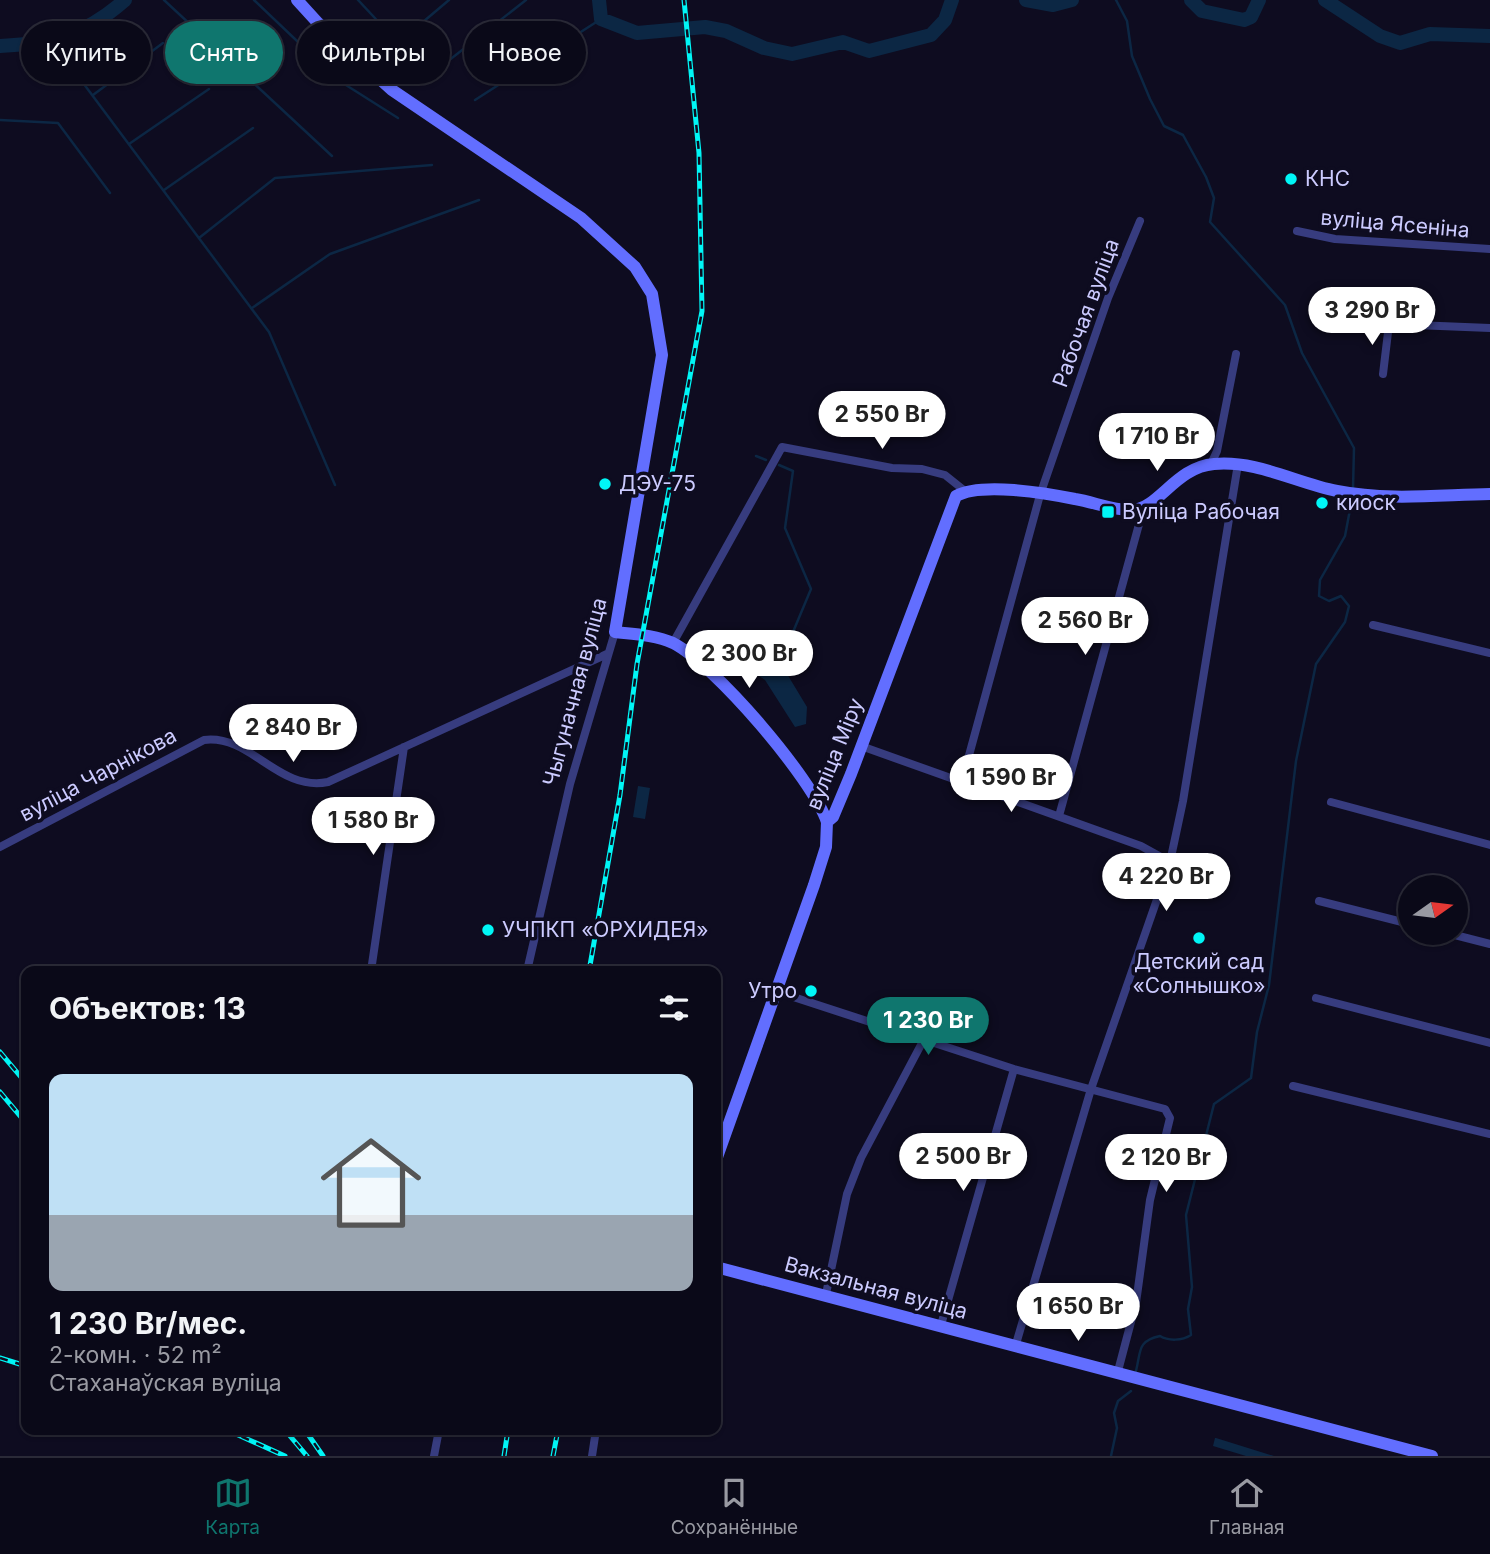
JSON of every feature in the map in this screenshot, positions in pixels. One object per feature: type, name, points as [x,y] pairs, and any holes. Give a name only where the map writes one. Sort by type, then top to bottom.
[{"type":"street","name":"Чыгуначная вуліца","points":[[297,0],[318,23],[392,90],[580,218],[635,267],[652,294],[662,355],[615,632],[570,784],[528,966]]},
{"type":"street","name":"Рабочая вуліца","points":[[962,781],[1040,495],[1108,298],[1140,221]]},
{"type":"street","name":"вуліца Ясеніна","points":[[1297,231],[1335,239],[1490,249]]},
{"type":"street","points":[[1340,322],[1490,328]]},
{"type":"street","points":[[1383,374],[1389,324]]},
{"type":"street","points":[[1211,464],[1217,451],[1236,354]]},
{"type":"street","points":[[673,643],[782,447],[892,467],[922,469],[945,475],[965,491],[975,489],[1040,495],[1135,510],[1144,506],[1178,477],[1211,464],[1238,464],[1353,494],[1385,499],[1490,494]]},
{"type":"street","points":[[1016,1344],[1091,1089],[1170,862],[1218,599],[1238,464]]},
{"type":"street","name":"вуліца Міру","points":[[721,1146],[826,847],[827,821],[833,817],[949,506],[956,496],[965,491]]},
{"type":"street","points":[[1059,816],[1144,506]]},
{"type":"street","points":[[1374,625],[1490,653]]},
{"type":"street","points":[[615,632],[673,643],[697,661],[766,732],[804,778],[827,821]]},
{"type":"street","name":"вуліца Чарнікова","points":[[0,847],[204,740],[217,738],[232,742],[287,778],[316,784],[328,782],[607,654]]},
{"type":"street","points":[[860,746],[1141,846],[1170,862]]},
{"type":"street","points":[[372,966],[404,747]]},
{"type":"street","points":[[1331,802],[1490,845]]},
{"type":"street","points":[[1319,901],[1398,921]]},
{"type":"street","points":[[1468,938],[1490,943]]},
{"type":"street","points":[[775,991],[1014,1069],[1165,1110],[1170,1118],[1150,1200],[1136,1303],[1118,1371]]},
{"type":"street","points":[[1316,998],[1490,1043]]},
{"type":"street","points":[[826,1294],[847,1194],[862,1158],[923,1041]]},
{"type":"street","points":[[941,1325],[1014,1069]]},
{"type":"street","points":[[1293,1086],[1490,1134]]},
{"type":"street","name":"Вакзальная вуліца","points":[[721,1268],[1432,1456]]},
{"type":"street","points":[[434,1456],[438,1435]]},
{"type":"street","points":[[592,1456],[596,1435]]},
{"type":"water","points":[[772,649],[807,707],[806,724],[795,727],[765,680],[745,667],[753,651]]},
{"type":"water","points":[[638,786],[650,788],[645,819],[633,817]]},
{"type":"water","points":[[1215,1438],[1274,1456],[1246,1456],[1213,1446]]},
{"type":"waterway","points":[[0,46],[37,43],[82,30],[125,0]]},
{"type":"waterway","points":[[164,0],[332,156]]},
{"type":"waterway","points":[[254,0],[338,80],[398,118]]},
{"type":"waterway","points":[[358,0],[429,76],[526,0]]},
{"type":"waterway","points":[[424,21],[449,0]]},
{"type":"waterway","points":[[599,0],[601,19],[637,33],[705,27],[726,31],[764,48],[792,54],[843,42],[869,51],[931,35],[945,20],[952,0]]},
{"type":"waterway","points":[[1026,0],[1053,5],[1072,0]]},
{"type":"waterway","points":[[1116,0],[1127,21],[1132,56],[1150,99],[1164,126],[1183,135],[1206,177],[1214,198],[1210,222],[1285,305],[1302,353],[1354,448],[1353,489]]},
{"type":"waterway","points":[[1191,0],[1202,11],[1244,20],[1251,17],[1259,0]]},
{"type":"waterway","points":[[1325,0],[1380,36],[1400,43],[1430,34],[1490,36]]},
{"type":"waterway","points":[[475,100],[601,19]]},
{"type":"waterway","points":[[93,95],[163,43]]},
{"type":"waterway","points":[[84,84],[269,332],[335,485]]},
{"type":"waterway","points":[[129,144],[209,89]]},
{"type":"waterway","points":[[0,120],[58,123],[110,193]]},
{"type":"waterway","points":[[164,190],[253,128]]},
{"type":"waterway","points":[[199,238],[275,178],[432,165]]},
{"type":"waterway","points":[[252,308],[330,254],[479,200]]},
{"type":"waterway","points":[[756,456],[766,460]]},
{"type":"waterway","points":[[779,465],[793,471],[785,528],[811,589],[793,632],[785,672]]},
{"type":"waterway","points":[[1136,1371],[1141,1348],[1147,1341],[1160,1336],[1175,1340],[1191,1335],[1188,1309],[1192,1287],[1186,1215],[1214,1104],[1251,1078],[1257,1032],[1269,985],[1296,761],[1316,664],[1345,622],[1349,606],[1341,596],[1329,601],[1319,596],[1320,580],[1345,536],[1352,499]]},
{"type":"waterway","points":[[1111,1456],[1117,1428],[1114,1413],[1118,1401],[1131,1391]]},
{"type":"railway","points":[[590,966],[620,795],[637,664],[702,311],[699,153],[684,0]]},
{"type":"railway","points":[[0,1052],[21,1077]]},
{"type":"railway","points":[[0,1092],[21,1117]]},
{"type":"railway","points":[[0,1358],[21,1364]]},
{"type":"railway","points":[[238,1435],[285,1456]]},
{"type":"railway","points":[[289,1435],[307,1456]]},
{"type":"railway","points":[[308,1435],[323,1456]]},
{"type":"railway","points":[[504,1456],[507,1435]]},
{"type":"railway","points":[[553,1456],[557,1435]]},
{"type":"place","name":"КНС","points":[[1291,179]]},
{"type":"place","name":"ДЭУ-75","points":[[605,484]]},
{"type":"place","name":"киоск","points":[[1322,503]]},
{"type":"place","name":"Вуліца Рабочая","points":[[1108,512]]},
{"type":"place","name":"УЧПКП «ОРХИДЕЯ»","points":[[488,930]]},
{"type":"place","name":"Детский сад «Солнышко»","points":[[1199,938]]},
{"type":"place","name":"Утро","points":[[811,991]]}]
